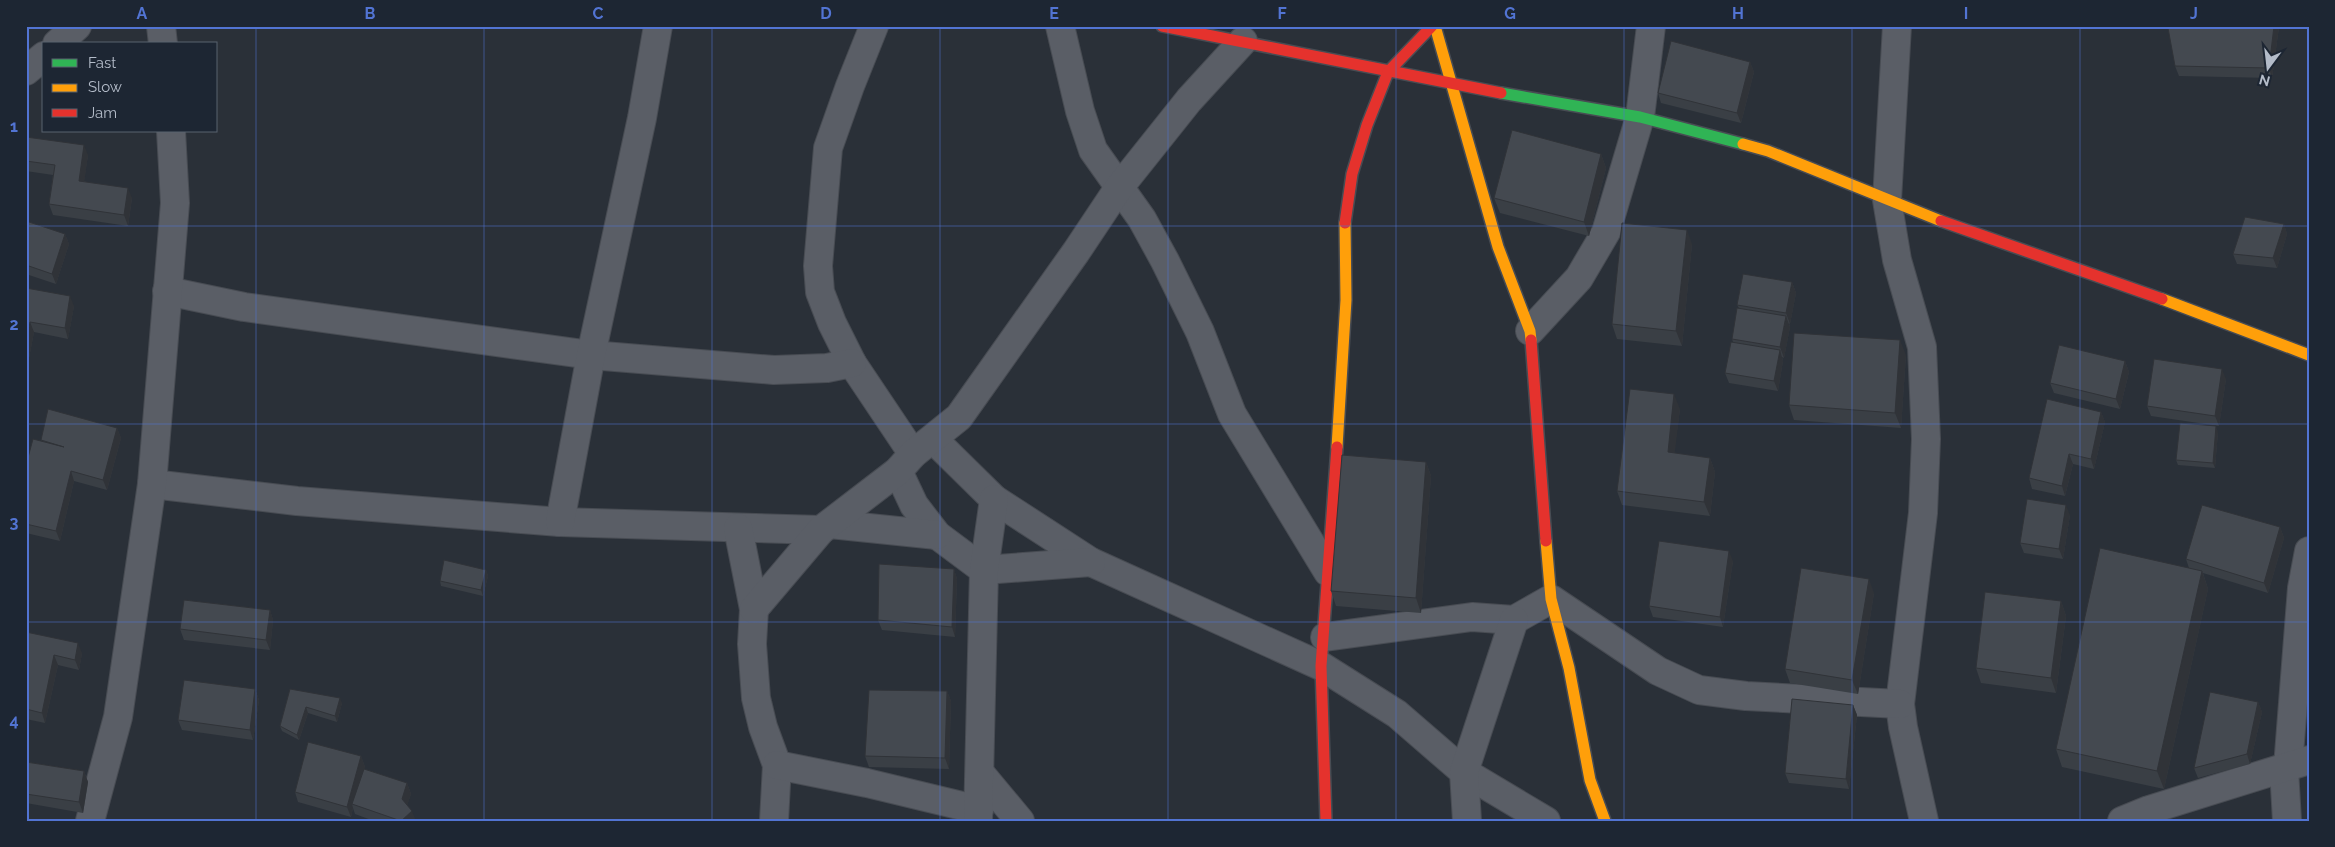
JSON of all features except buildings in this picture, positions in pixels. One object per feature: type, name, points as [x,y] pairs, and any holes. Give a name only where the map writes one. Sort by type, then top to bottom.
[{"type":"street","points":[[60,42],[77,26]]},
{"type":"street","points":[[161,26],[163,42]]},
{"type":"street","points":[[560,522],[591,355],[642,118],[658,26]]},
{"type":"street","points":[[874,26],[828,148],[818,266],[820,292],[832,323],[852,363],[915,455],[994,499],[1091,562],[1321,666],[1397,714],[1464,772],[1546,821]]},
{"type":"street","points":[[1060,26],[1080,112],[1093,150],[1118,188],[1142,219],[1200,332],[1232,414],[1328,572]]},
{"type":"street","points":[[1162,26],[1451,84],[1640,117],[1768,151],[1965,231],[2149,294],[2309,355]]},
{"type":"street","points":[[1326,821],[1321,666],[1346,300],[1344,227],[1352,174],[1367,125],[1388,72],[1434,26],[1498,247],[1530,331],[1551,599],[1569,668],[1590,780],[1605,821]]},
{"type":"street","points":[[1530,331],[1579,278],[1606,232],[1640,117],[1651,26]]},
{"type":"street","points":[[1897,26],[1887,200],[1897,260],[1922,347],[1926,439],[1923,513],[1900,704],[1903,727],[1924,821]]},
{"type":"street","points":[[754,609],[825,527],[959,417],[1118,188],[1189,100],[1243,42]]},
{"type":"street","points":[[26,71],[42,58]]},
{"type":"street","points":[[90,821],[118,717],[152,484],[175,204],[171,132]]},
{"type":"street","points":[[167,291],[282,313],[591,355],[774,370],[827,368],[852,363]]},
{"type":"street","points":[[915,455],[914,505],[937,534],[984,570],[1091,562]]},
{"type":"street","points":[[152,484],[297,500],[560,522],[738,528],[825,527],[937,534]]},
{"type":"street","points":[[777,765],[866,783],[979,816],[984,570],[994,499]]},
{"type":"street","points":[[738,528],[754,609],[752,653],[756,698],[763,727],[777,765],[774,821]]},
{"type":"street","points":[[2287,821],[2294,765],[2302,588],[2309,551]]},
{"type":"street","points":[[1551,599],[1658,671],[1699,690],[1746,696],[1900,704]]},
{"type":"street","points":[[1324,637],[1472,617],[1514,620],[1551,599]]},
{"type":"street","points":[[1467,821],[1464,772],[1514,620]]},
{"type":"street","points":[[2122,821],[2149,810],[2294,765]]},
{"type":"street","points":[[980,773],[1020,821]]},
{"type":"traffic: fast","points":[[1501,93],[1640,117],[1743,144]]},
{"type":"traffic: slow","points":[[1435,26],[1498,247],[1530,331],[1531,340]]},
{"type":"traffic: slow","points":[[1743,144],[1768,151],[1941,221]]},
{"type":"traffic: slow","points":[[1337,447],[1346,300],[1345,223]]},
{"type":"traffic: slow","points":[[2162,299],[2309,355]]},
{"type":"traffic: slow","points":[[1546,541],[1551,599],[1569,668],[1590,780],[1605,821]]},
{"type":"traffic: jam","points":[[1162,26],[1501,93]]},
{"type":"traffic: jam","points":[[1345,223],[1352,174],[1367,125],[1388,72],[1432,26]]},
{"type":"traffic: jam","points":[[1941,221],[2162,299]]},
{"type":"traffic: jam","points":[[1531,340],[1546,541]]},
{"type":"traffic: jam","points":[[1326,821],[1321,666],[1337,447]]}]
